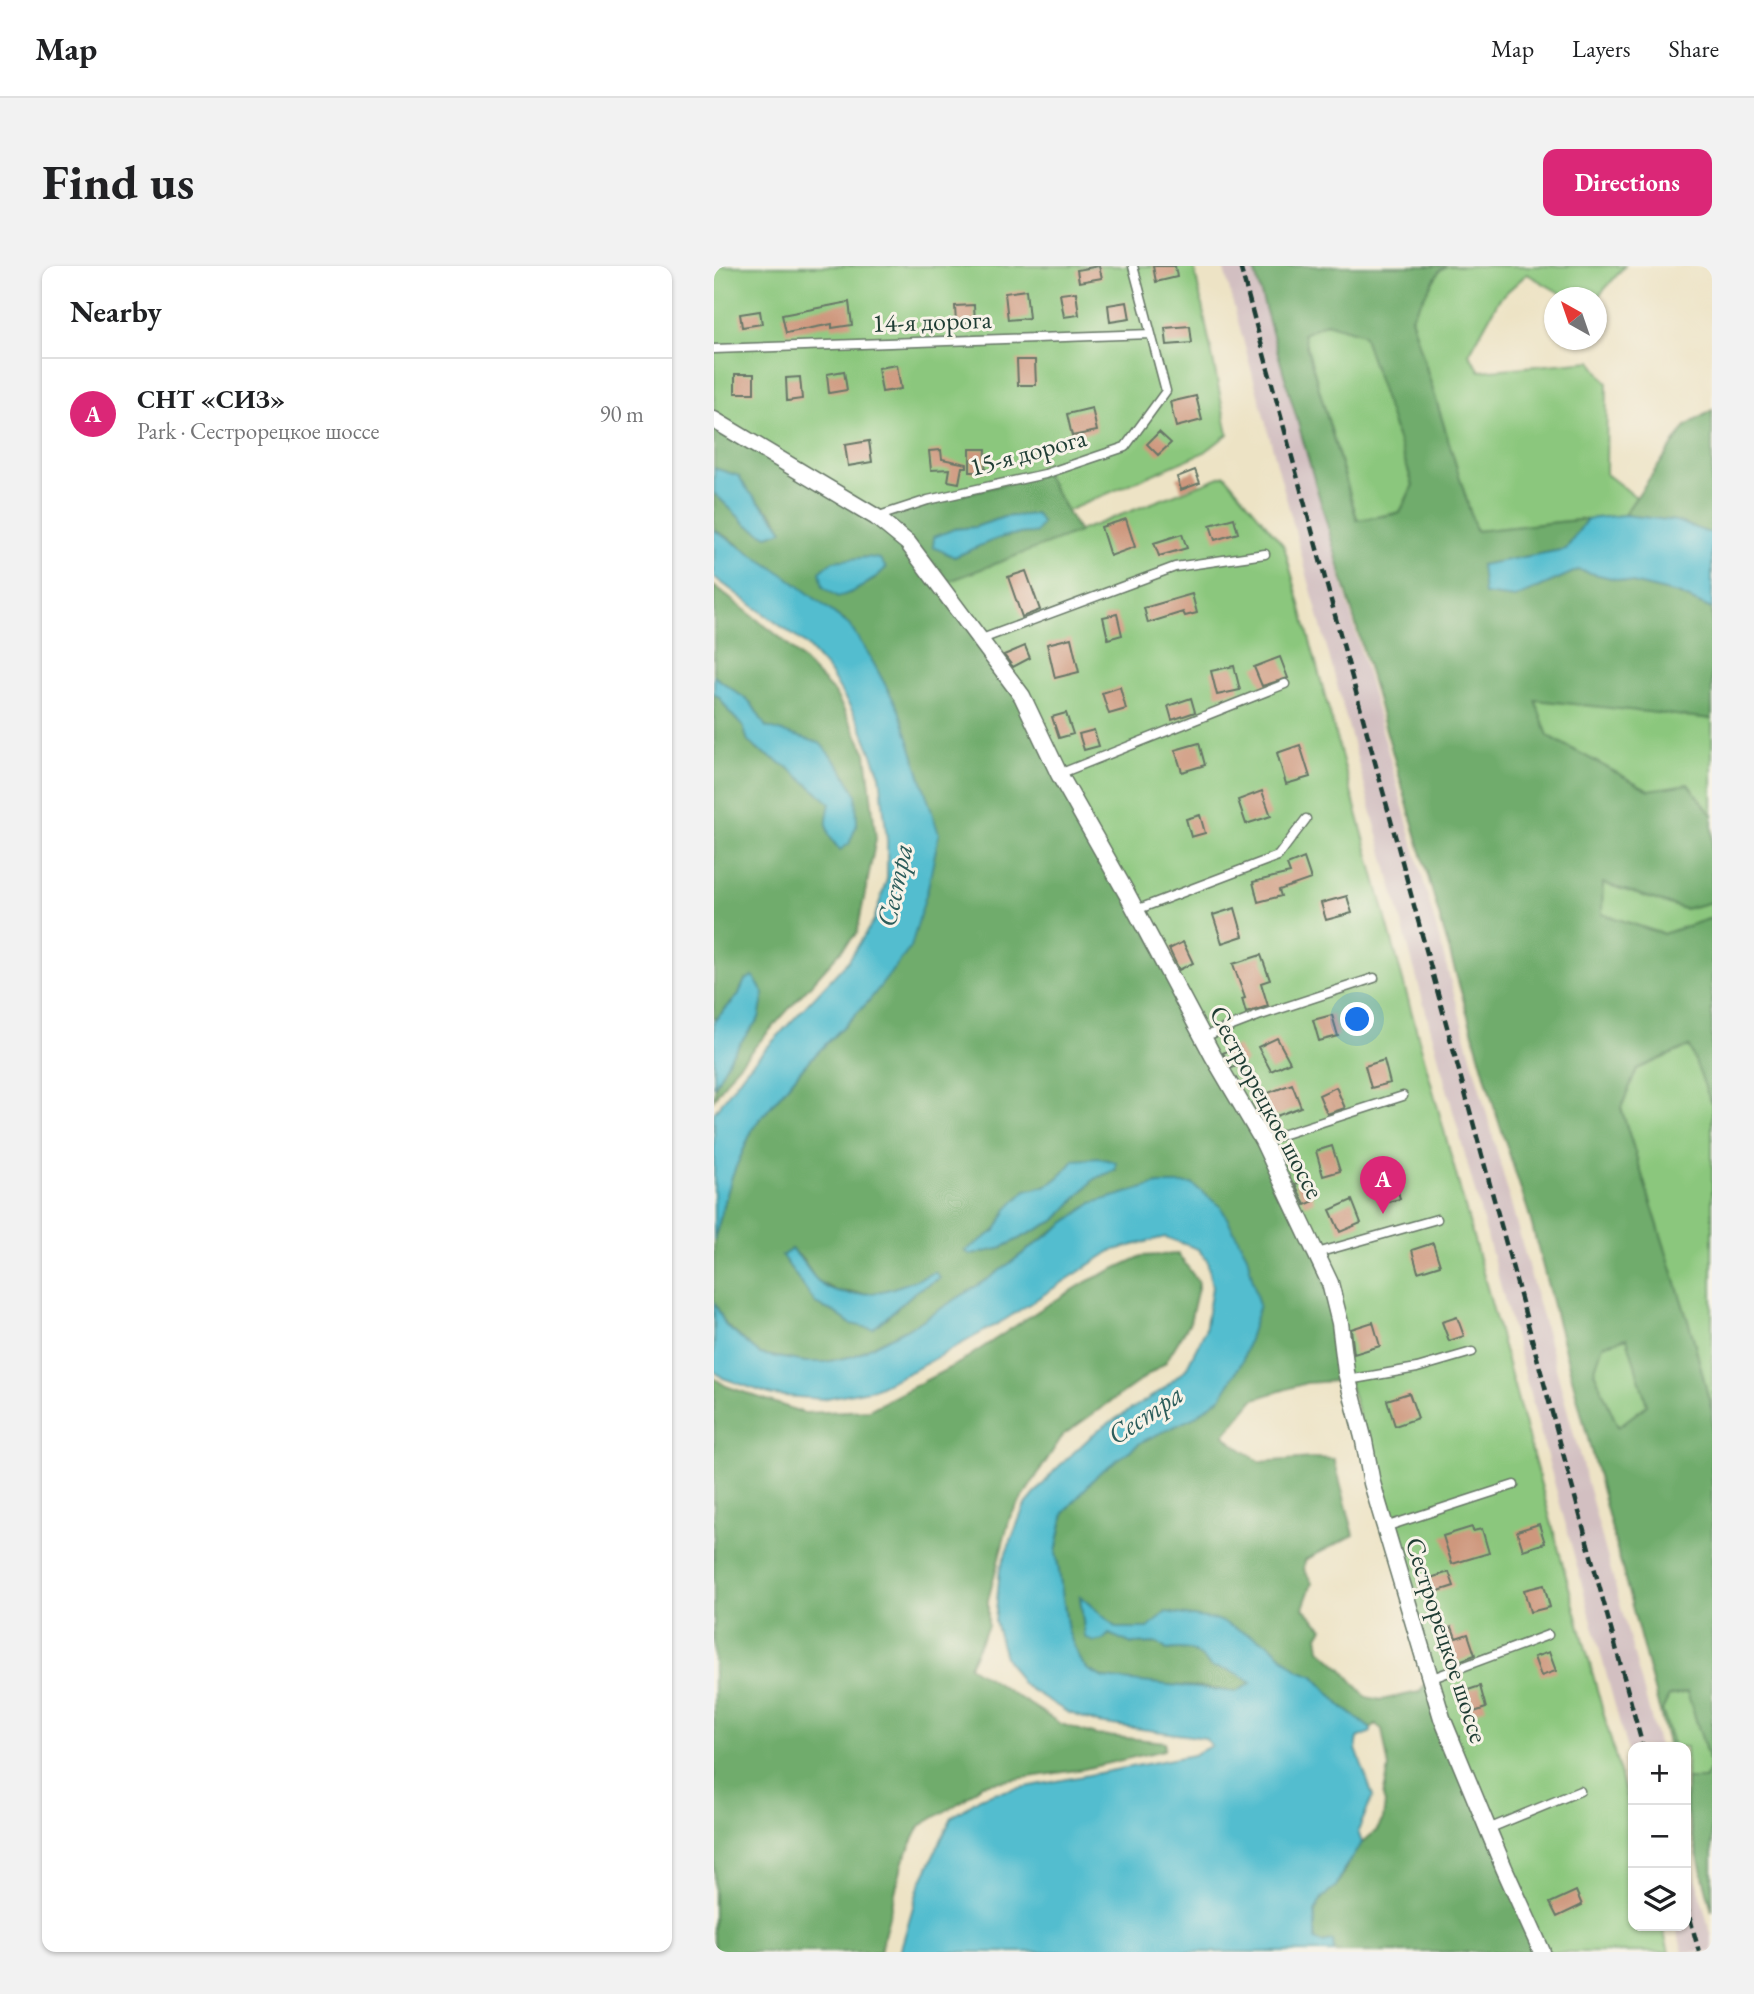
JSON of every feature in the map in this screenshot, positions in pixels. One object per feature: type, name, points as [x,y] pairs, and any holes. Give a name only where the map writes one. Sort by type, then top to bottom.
[{"type":"street","name":"Сестрорецкое шоссе","points":[[714,420],[876,517],[908,543],[1022,696],[1059,774],[1263,1141],[1330,1283],[1371,1483],[1442,1718],[1542,1952]]},
{"type":"lane","points":[[1133,266],[1151,334]]},
{"type":"lane","name":"14-я дорога","points":[[714,349],[1151,334]]},
{"type":"lane","name":"15-я дорога","points":[[876,517],[928,499],[1045,474],[1125,447],[1166,391],[1151,334]]},
{"type":"lane","points":[[979,640],[1175,568],[1265,554]]},
{"type":"lane","points":[[1059,774],[1285,684]]},
{"type":"lane","points":[[1136,911],[1278,856],[1307,819]]},
{"type":"lane","points":[[1203,1037],[1374,978]]},
{"type":"lane","points":[[1263,1141],[1403,1097]]},
{"type":"lane","points":[[1317,1253],[1437,1219]]},
{"type":"lane","points":[[1348,1380],[1417,1368],[1472,1352]]},
{"type":"lane","points":[[1385,1527],[1514,1485]]},
{"type":"lane","points":[[1430,1679],[1548,1636]]},
{"type":"lane","points":[[1488,1829],[1580,1791]]},
{"type":"shaded area","points":[[1223,266],[1256,266],[1658,1742],[1628,1742],[1628,1754]]},
{"type":"shaded area","points":[[1691,1861],[1712,1938],[1712,1952],[1683,1952],[1677,1931],[1691,1931]]},
{"type":"green space","points":[[714,266],[1194,266],[1228,434],[1205,452],[1067,511],[1045,474],[876,517],[714,420]]},
{"type":"green space","points":[[1253,266],[1447,266],[1440,270],[1411,318],[1476,531],[1587,519],[1566,549],[1481,565],[1515,598],[1578,570],[1678,594],[1712,609],[1712,719],[1535,700],[1548,736],[1649,790],[1688,784],[1712,815],[1712,902],[1685,909],[1603,883],[1602,914],[1663,934],[1712,918],[1712,1105],[1689,1046],[1637,1069],[1621,1108],[1693,1337],[1712,1412],[1712,1911],[1691,1830],[1691,1779],[1704,1779],[1711,1767],[1687,1692],[1669,1696],[1662,1710],[1672,1742],[1668,1742],[1529,1214],[1495,1110]],"holes":[[[1326,323],[1363,334],[1413,485],[1400,513],[1357,520],[1303,334]],[[1627,1338],[1647,1405],[1618,1427],[1594,1372],[1603,1345]]]},
{"type":"green space","points":[[1447,266],[1625,266],[1607,287],[1550,287],[1527,274],[1500,298],[1469,354],[1480,371],[1591,361],[1607,383],[1606,474],[1636,497],[1624,515],[1476,531],[1411,317],[1440,270]]},
{"type":"green space","points":[[1327,323],[1363,333],[1413,485],[1400,512],[1358,521],[1303,334]]},
{"type":"green space","points":[[1712,410],[1712,534],[1676,521],[1624,515],[1686,426]]},
{"type":"green space","points":[[714,420],[876,517],[1045,474],[1079,532],[939,585],[1022,696],[1317,1253],[1348,1380],[1306,1383],[1254,1399],[1224,1435],[1260,1462],[1334,1459],[1354,1535],[1305,1560],[1304,1569],[1312,1583],[1303,1608],[1323,1628],[1318,1636],[1320,1649],[1366,1697],[1381,1700],[1419,1692],[1430,1679],[1542,1952],[1334,1952],[1333,1941],[1321,1943],[1315,1940],[1315,1912],[1322,1898],[1336,1887],[1356,1848],[1377,1830],[1383,1819],[1383,1797],[1389,1768],[1382,1729],[1376,1725],[1371,1729],[1342,1707],[1314,1676],[1297,1670],[1268,1643],[1148,1628],[1117,1628],[1080,1597],[1084,1628],[1118,1637],[1132,1644],[1158,1643],[1167,1650],[1192,1651],[1211,1667],[1242,1676],[1251,1683],[1236,1692],[1137,1683],[1104,1678],[1088,1670],[1079,1659],[1068,1631],[1056,1552],[1064,1513],[1098,1473],[1143,1441],[1193,1418],[1221,1397],[1221,1207],[1192,1184],[1158,1184],[1054,1230],[991,1277],[918,1323],[854,1356],[825,1362],[805,1362],[760,1354],[726,1325],[714,1302],[714,1240],[732,1176],[753,1128],[804,1066],[868,1002],[928,888],[849,624],[714,530],[714,493],[746,524],[767,536],[783,531],[774,515],[747,491],[739,476],[714,468]],"holes":[[[1036,514],[1041,523],[1035,533],[1002,537],[954,557],[954,529],[975,527],[1004,517]],[[868,557],[875,579],[850,593],[853,559]],[[1074,1160],[1115,1170],[1094,1179],[1056,1220],[999,1249],[966,1251],[996,1230],[1026,1190],[1047,1185]],[[791,1249],[803,1259],[816,1280],[837,1291],[873,1294],[940,1278],[916,1291],[885,1319],[851,1324],[834,1312],[817,1305],[782,1256]]]},
{"type":"green space","points":[[1225,475],[1284,546],[1628,1803],[1628,1931],[1663,1931],[1669,1952],[1542,1952],[1459,1760],[1346,1372],[938,585]]},
{"type":"green space","points":[[714,586],[782,639],[835,693],[866,753],[876,839],[857,933],[734,1070],[714,1099],[724,1067],[759,1018],[745,980],[738,996],[714,1021],[714,693],[743,726],[748,741],[756,749],[789,768],[857,824],[784,733],[766,727],[751,703],[714,676]]},
{"type":"green space","points":[[1535,699],[1712,719],[1712,815],[1688,784],[1649,791],[1548,736]]},
{"type":"green space","points":[[1602,883],[1684,909],[1712,902],[1712,918],[1663,934],[1602,914]]},
{"type":"green space","points":[[1690,1046],[1712,1105],[1712,1412],[1693,1337],[1621,1108],[1637,1069]]},
{"type":"green space","points":[[1178,1254],[1199,1283],[1190,1322],[1165,1363],[1063,1435],[1010,1517],[988,1600],[988,1626],[969,1666],[1061,1724],[1096,1735],[1165,1742],[1164,1750],[1084,1769],[982,1784],[964,1800],[920,1826],[903,1861],[880,1952],[714,1952],[714,1378],[726,1386],[804,1413],[869,1410],[959,1363],[1088,1281],[1142,1256]]},
{"type":"green space","points":[[1628,1338],[1647,1405],[1618,1427],[1594,1372],[1602,1345]]},
{"type":"green space","points":[[1687,1692],[1711,1767],[1704,1779],[1691,1779],[1691,1742],[1672,1742],[1662,1710],[1669,1696]]},
{"type":"water","points":[[714,468],[739,476],[783,531],[767,536],[746,524],[714,493]]},
{"type":"water","points":[[1036,514],[1042,523],[1036,533],[1002,537],[954,557],[933,547],[934,537],[954,529],[975,527],[1004,517]]},
{"type":"water","points":[[1624,515],[1676,521],[1712,534],[1712,609],[1678,594],[1578,570],[1515,598],[1484,594],[1481,565],[1566,549],[1587,519]]},
{"type":"water","name":"Сестра","points":[[714,530],[786,576],[849,625],[868,653],[899,710],[939,834],[928,888],[911,947],[868,1002],[804,1066],[753,1128],[732,1176],[714,1240],[714,1113],[746,1070],[849,960],[874,920],[887,879],[887,840],[880,775],[859,722],[828,670],[805,644],[714,577]]},
{"type":"water","points":[[868,557],[880,559],[886,568],[870,582],[838,597],[823,587],[820,572],[833,561]]},
{"type":"water","points":[[714,676],[751,703],[766,727],[820,743],[842,769],[856,794],[857,824],[849,844],[840,850],[828,833],[830,803],[789,768],[748,741],[743,726],[714,693]]},
{"type":"water","points":[[753,976],[764,994],[759,1018],[732,1054],[714,1087],[714,1021],[738,996],[745,980]]},
{"type":"water","points":[[1099,1158],[1116,1162],[1115,1170],[1094,1179],[1056,1220],[999,1249],[971,1255],[965,1251],[996,1230],[1007,1209],[1026,1190],[1053,1181],[1074,1160]]},
{"type":"water","name":"Сестра","points":[[1158,1184],[1192,1184],[1221,1207],[1247,1255],[1259,1307],[1242,1362],[1221,1397],[1193,1418],[1143,1441],[1099,1473],[1064,1513],[1056,1552],[1068,1631],[1079,1659],[1088,1670],[1104,1678],[1236,1692],[1251,1683],[1232,1672],[1211,1667],[1192,1651],[1167,1650],[1158,1643],[1132,1644],[1109,1634],[1103,1640],[1094,1642],[1085,1637],[1080,1596],[1117,1628],[1148,1628],[1166,1612],[1218,1620],[1268,1643],[1297,1670],[1314,1676],[1342,1707],[1371,1729],[1371,1732],[1358,1738],[1356,1749],[1373,1796],[1358,1831],[1362,1843],[1344,1869],[1336,1887],[1322,1898],[1315,1912],[1315,1940],[1322,1943],[1333,1941],[1334,1952],[900,1952],[919,1886],[952,1817],[980,1798],[994,1793],[1193,1755],[1211,1746],[1205,1738],[1098,1723],[1067,1712],[1022,1684],[1005,1657],[995,1622],[1000,1569],[1024,1507],[1055,1470],[1098,1430],[1162,1390],[1186,1369],[1205,1331],[1212,1287],[1207,1260],[1198,1249],[1165,1237],[1111,1251],[1006,1319],[914,1370],[874,1389],[822,1399],[772,1395],[723,1378],[714,1371],[714,1302],[726,1326],[760,1354],[805,1362],[825,1362],[854,1356],[918,1323],[991,1277],[1092,1203]]},
{"type":"water","points":[[791,1249],[815,1278],[827,1288],[841,1293],[874,1293],[935,1272],[940,1278],[916,1291],[873,1329],[851,1324],[834,1312],[817,1305],[782,1256]]},
{"type":"building","points":[[1099,266],[1102,278],[1079,282],[1077,270]]},
{"type":"building","points":[[1153,266],[1175,266],[1177,277],[1156,282]]},
{"type":"building","points":[[1026,290],[1029,318],[1008,320],[1005,293]]},
{"type":"building","points":[[1076,292],[1079,315],[1064,317],[1060,294]]},
{"type":"building","points":[[849,302],[852,325],[832,328],[832,324],[786,333],[782,315]]},
{"type":"building","points":[[1127,302],[1130,319],[1110,322],[1108,305]]},
{"type":"building","points":[[974,305],[975,322],[956,323],[955,306]]},
{"type":"building","points":[[760,311],[762,324],[742,327],[740,314]]},
{"type":"building","points":[[1190,326],[1192,343],[1167,345],[1165,328]]},
{"type":"building","points":[[1017,360],[1035,360],[1036,385],[1018,385]]},
{"type":"building","points":[[897,365],[901,389],[882,392],[878,368]]},
{"type":"building","points":[[844,371],[847,390],[829,393],[827,374]]},
{"type":"building","points":[[735,374],[754,374],[754,393],[735,393]]},
{"type":"building","points":[[800,377],[802,399],[787,401],[786,378]]},
{"type":"building","points":[[1196,396],[1202,420],[1176,427],[1170,402]]},
{"type":"building","points":[[1092,408],[1097,431],[1072,436],[1067,414]]},
{"type":"building","points":[[1159,432],[1171,443],[1158,455],[1147,444]]},
{"type":"building","points":[[869,441],[872,462],[848,466],[845,445]]},
{"type":"building","points":[[970,449],[986,449],[985,472],[970,472]]},
{"type":"building","points":[[941,450],[942,459],[967,464],[967,467],[962,467],[959,483],[948,481],[950,469],[931,470],[929,451]]},
{"type":"building","points":[[1195,470],[1200,483],[1181,490],[1177,477]]},
{"type":"building","points":[[1234,518],[1238,533],[1215,540],[1210,525]]},
{"type":"building","points":[[1126,519],[1135,547],[1110,556],[1101,527]]},
{"type":"building","points":[[1182,534],[1187,548],[1159,556],[1154,543]]},
{"type":"building","points":[[1026,571],[1040,610],[1022,617],[1008,577]]},
{"type":"building","points":[[1192,594],[1197,613],[1185,616],[1183,612],[1148,623],[1144,608]]},
{"type":"building","points":[[1117,614],[1122,635],[1108,639],[1103,617]]},
{"type":"building","points":[[1071,638],[1079,672],[1055,678],[1047,644]]},
{"type":"building","points":[[1025,646],[1030,658],[1013,667],[1004,655]]},
{"type":"building","points":[[1280,657],[1288,678],[1262,686],[1254,667]]},
{"type":"building","points":[[1234,666],[1240,690],[1217,695],[1211,671]]},
{"type":"building","points":[[1120,687],[1126,709],[1109,714],[1102,693]]},
{"type":"building","points":[[1191,698],[1195,712],[1172,720],[1168,706]]},
{"type":"building","points":[[1066,713],[1073,734],[1059,738],[1052,717]]},
{"type":"building","points":[[1094,730],[1099,746],[1084,750],[1079,734]]},
{"type":"building","points":[[1199,743],[1205,765],[1182,772],[1175,750]]},
{"type":"building","points":[[1300,745],[1310,777],[1286,784],[1277,753]]},
{"type":"building","points":[[1262,791],[1271,816],[1246,824],[1238,800]]},
{"type":"building","points":[[1200,815],[1205,833],[1191,837],[1186,819]]},
{"type":"building","points":[[1304,858],[1311,879],[1279,890],[1281,896],[1258,902],[1253,882],[1290,873],[1287,865]]},
{"type":"building","points":[[1347,896],[1352,913],[1326,920],[1321,903]]},
{"type":"building","points":[[1235,908],[1243,936],[1222,943],[1213,915]]},
{"type":"building","points":[[1183,942],[1193,963],[1179,970],[1169,949]]},
{"type":"building","points":[[1261,955],[1270,980],[1261,983],[1268,1006],[1246,1013],[1242,999],[1245,998],[1233,964]]},
{"type":"building","points":[[1332,1015],[1338,1036],[1319,1041],[1313,1020]]},
{"type":"building","points":[[1277,1038],[1290,1062],[1271,1071],[1258,1047]]},
{"type":"building","points":[[1238,1046],[1246,1062],[1232,1068],[1223,1053]]},
{"type":"building","points":[[1384,1060],[1390,1083],[1371,1088],[1365,1066]]},
{"type":"building","points":[[1292,1084],[1301,1107],[1271,1118],[1263,1095]]},
{"type":"building","points":[[1336,1087],[1345,1108],[1327,1114],[1319,1095]]},
{"type":"building","points":[[1332,1146],[1340,1171],[1323,1176],[1316,1151]]},
{"type":"building","points":[[1308,1180],[1314,1201],[1305,1205],[1295,1184]]},
{"type":"building","points":[[1396,1183],[1400,1199],[1380,1204],[1376,1189]]},
{"type":"building","points":[[1352,1200],[1361,1223],[1340,1232],[1330,1210]]},
{"type":"building","points":[[1433,1243],[1440,1265],[1418,1272],[1412,1250]]},
{"type":"building","points":[[1457,1317],[1464,1336],[1449,1341],[1442,1322]]},
{"type":"building","points":[[1373,1322],[1380,1346],[1354,1354],[1351,1329]]},
{"type":"building","points":[[1409,1393],[1418,1418],[1395,1426],[1387,1400]]},
{"type":"building","points":[[1539,1524],[1545,1543],[1523,1550],[1517,1531]]},
{"type":"building","points":[[1472,1527],[1473,1531],[1482,1529],[1489,1553],[1452,1564],[1443,1536]]},
{"type":"building","points":[[1449,1572],[1454,1586],[1423,1596],[1418,1582]]},
{"type":"building","points":[[1544,1585],[1550,1607],[1530,1612],[1524,1590]]},
{"type":"building","points":[[1452,1627],[1456,1638],[1468,1634],[1475,1655],[1451,1664],[1441,1631]]},
{"type":"building","points":[[1549,1652],[1556,1671],[1541,1676],[1534,1657]]},
{"type":"building","points":[[1480,1686],[1486,1708],[1471,1713],[1465,1691]]},
{"type":"building","points":[[1576,1891],[1582,1905],[1557,1917],[1550,1903]]},
{"type":"railway","points":[[1240,266],[1642,1742]]},
{"type":"railway","points":[[1691,1922],[1699,1952]]},
{"type":"place","name":"СНТ «СИЗ»","points":[[1383,1214]]}]
